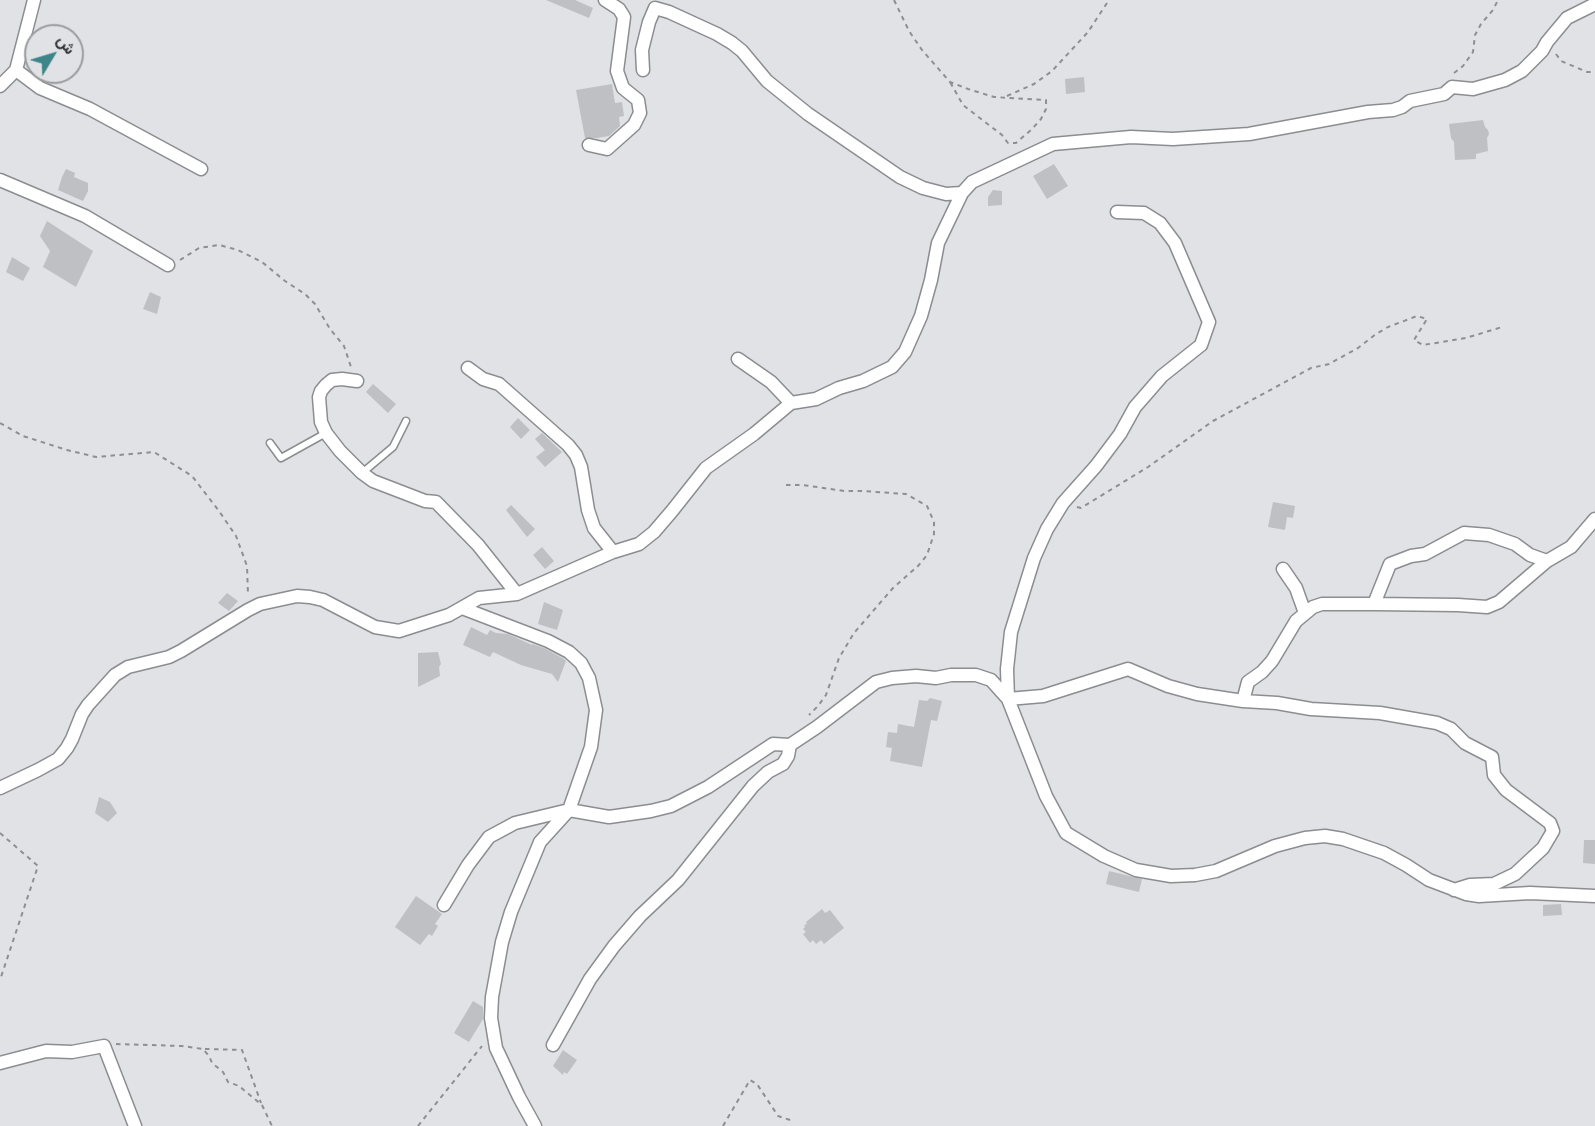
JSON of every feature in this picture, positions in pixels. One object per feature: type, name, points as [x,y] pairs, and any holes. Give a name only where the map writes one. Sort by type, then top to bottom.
[{"type":"street","points":[[0,86],[16,70],[34,0]]},
{"type":"street","points":[[589,145],[607,149],[633,125],[640,113],[638,100],[623,88],[617,71],[624,17],[620,9],[605,0]]},
{"type":"street","points":[[0,788],[57,759],[72,740],[88,705],[115,675],[129,667],[169,657],[182,651],[248,610],[273,600],[297,596],[323,600],[375,627],[399,631],[449,615],[479,598],[517,594],[613,552],[639,544],[654,532],[706,468],[791,404],[816,399],[892,367],[905,352],[921,316],[938,243],[962,193],[972,182],[1053,144],[1131,137],[1173,139],[1249,134],[1368,112],[1393,110],[1410,101],[1444,94],[1452,87],[1473,89],[1505,80],[1522,71],[1542,51],[1567,18],[1595,4]]},
{"type":"street","points":[[643,70],[642,50],[655,8],[669,12],[717,33],[732,43],[742,51],[767,81],[808,114],[900,177],[923,188],[946,194],[962,193]]},
{"type":"street","points":[[16,70],[40,88],[90,109],[201,168]]},
{"type":"street","points":[[0,180],[85,216],[168,265]]},
{"type":"street","points":[[1116,212],[1144,213],[1160,223],[1175,243],[1209,322],[1201,345],[1162,376],[1135,407],[1120,434],[1096,466],[1063,503],[1047,530],[1035,558],[1011,632],[1007,669],[1008,699],[1042,786],[1066,833],[1104,856],[1136,870],[1171,876],[1216,871],[1275,846],[1305,838],[1325,836],[1343,839],[1384,853],[1429,880],[1466,894],[1479,896],[1530,893],[1595,896]]},
{"type":"street","points":[[738,359],[771,382],[791,404]]},
{"type":"street","points":[[468,368],[483,379],[499,384],[568,445],[576,455],[594,528],[613,552]]},
{"type":"street","points":[[357,381],[332,380],[321,391],[320,416],[326,433],[340,451],[373,481],[425,501],[436,502],[478,545],[517,594]]},
{"type":"street","points":[[1243,701],[1248,682],[1272,661],[1296,621],[1313,607],[1322,604],[1487,607],[1499,602],[1547,561],[1571,547],[1595,519]]},
{"type":"street","points":[[1374,604],[1390,564],[1411,556],[1425,554],[1464,533],[1489,535],[1515,544],[1530,555],[1547,561]]},
{"type":"street","points":[[1283,569],[1296,588],[1305,613]]},
{"type":"street","points":[[462,608],[548,641],[569,652],[581,663],[589,678],[596,710],[591,747],[568,810],[540,842],[511,912],[502,942],[492,997],[491,1018],[496,1048],[535,1126]]},
{"type":"street","points":[[1008,699],[1043,696],[1128,669],[1168,686],[1197,694],[1311,709],[1380,713],[1437,723],[1451,729],[1465,743],[1492,757],[1494,775],[1506,790],[1550,823],[1553,831],[1543,848],[1515,874],[1494,884],[1470,885],[1452,890]]},
{"type":"street","points":[[444,905],[468,865],[489,837],[515,823],[568,810],[609,817],[671,806],[708,787],[773,744],[790,745],[876,682],[916,676],[936,678],[951,675],[976,675],[991,680],[1008,699]]},
{"type":"street","points":[[553,1045],[590,979],[614,946],[640,916],[678,880],[753,786],[768,772],[783,764],[788,756],[790,745]]},
{"type":"street","points":[[0,1063],[46,1051],[72,1052],[104,1046],[135,1126]]},
{"type":"lane","points":[[362,473],[393,447],[406,421]]},
{"type":"lane","points":[[270,443],[281,458],[326,433]]},
{"type":"path","points":[[894,0],[909,31],[950,82],[963,105],[1002,135],[1008,143],[1016,143],[1041,119],[1046,109],[1046,100],[994,97],[950,82]]},
{"type":"path","points":[[1004,97],[1034,84],[1052,71],[1088,32],[1109,0]]},
{"type":"path","points":[[1452,87],[1451,76],[1463,66],[1473,52],[1475,35],[1498,0]]},
{"type":"path","points":[[1547,42],[1561,61],[1587,72],[1595,72]]},
{"type":"path","points":[[168,265],[175,264],[199,248],[219,245],[238,250],[262,262],[315,304],[330,329],[344,346],[357,381]]},
{"type":"path","points":[[1063,503],[1081,508],[1148,467],[1213,422],[1311,368],[1329,364],[1358,348],[1376,334],[1402,321],[1417,316],[1427,319],[1414,340],[1423,345],[1466,338],[1502,327]]},
{"type":"path","points":[[0,423],[23,436],[96,457],[154,452],[192,476],[236,536],[248,567],[248,610]]},
{"type":"path","points":[[786,485],[906,494],[927,506],[934,522],[934,534],[927,555],[893,588],[854,633],[839,658],[826,694],[808,716]]},
{"type":"path","points":[[0,833],[38,866],[0,980]]},
{"type":"path","points":[[418,1126],[494,1032]]},
{"type":"path","points":[[104,1046],[121,1043],[242,1050],[262,1106],[272,1126]]},
{"type":"path","points":[[203,1048],[212,1063],[223,1072],[228,1082],[239,1086],[262,1106]]},
{"type":"path","points":[[723,1126],[750,1080],[757,1084],[778,1116],[793,1121]]},
{"type":"building","points":[[546,0],[575,0],[593,8],[589,18]]},
{"type":"building","points":[[1084,77],[1085,92],[1066,94],[1065,79]]},
{"type":"building","points":[[612,84],[615,103],[622,102],[624,116],[619,117],[620,126],[609,136],[585,138],[576,90]]},
{"type":"building","points":[[1483,120],[1489,134],[1488,151],[1476,154],[1476,159],[1455,160],[1454,142],[1451,138],[1449,124]]},
{"type":"building","points":[[1054,164],[1068,186],[1047,199],[1033,176]]},
{"type":"building","points":[[66,169],[75,173],[74,177],[88,183],[88,191],[83,201],[58,190]]},
{"type":"building","points":[[993,190],[1002,191],[1002,205],[988,206],[988,197]]},
{"type":"building","points":[[47,221],[93,251],[76,287],[43,267],[50,251],[40,236]]},
{"type":"building","points":[[12,257],[30,268],[23,281],[6,272]]},
{"type":"building","points":[[150,292],[161,297],[157,314],[143,309]]},
{"type":"building","points":[[373,384],[396,404],[388,413],[366,392]]},
{"type":"building","points":[[518,418],[530,430],[521,439],[510,427]]},
{"type":"building","points":[[542,433],[562,452],[545,467],[536,457],[545,450],[535,439]]},
{"type":"building","points":[[1273,502],[1295,506],[1293,518],[1287,517],[1285,530],[1268,527]]},
{"type":"building","points":[[511,505],[535,529],[527,537],[506,510]]},
{"type":"building","points":[[542,547],[554,561],[545,569],[533,555]]},
{"type":"building","points":[[227,593],[238,601],[229,611],[218,603]]},
{"type":"building","points":[[544,602],[563,610],[557,630],[538,624]]},
{"type":"building","points":[[471,627],[487,635],[490,630],[508,634],[544,648],[564,659],[566,661],[558,682],[552,674],[521,665],[493,652],[490,657],[463,645]]},
{"type":"building","points":[[438,652],[441,664],[440,676],[418,687],[418,653]]},
{"type":"building","points":[[930,698],[942,701],[937,721],[931,720],[922,767],[890,761],[892,748],[886,747],[888,732],[897,733],[898,724],[914,727],[919,700],[927,701]]},
{"type":"building","points":[[99,797],[110,802],[117,813],[108,822],[95,813]]},
{"type":"building","points":[[1584,840],[1595,840],[1595,864],[1583,863]]},
{"type":"building","points":[[1109,871],[1142,879],[1139,892],[1106,884]]},
{"type":"building","points":[[416,896],[442,914],[435,924],[438,926],[432,936],[429,934],[420,945],[395,927]]},
{"type":"building","points":[[1561,904],[1562,915],[1543,916],[1543,905]]},
{"type":"building","points":[[822,909],[825,913],[830,910],[844,928],[824,944],[821,940],[816,944],[813,940],[810,943],[803,934],[806,932],[803,929],[804,925]]},
{"type":"building","points":[[473,1001],[483,1007],[483,1019],[469,1042],[454,1033]]},
{"type":"building","points":[[563,1050],[577,1060],[567,1074],[564,1072],[563,1075],[553,1066]]}]
